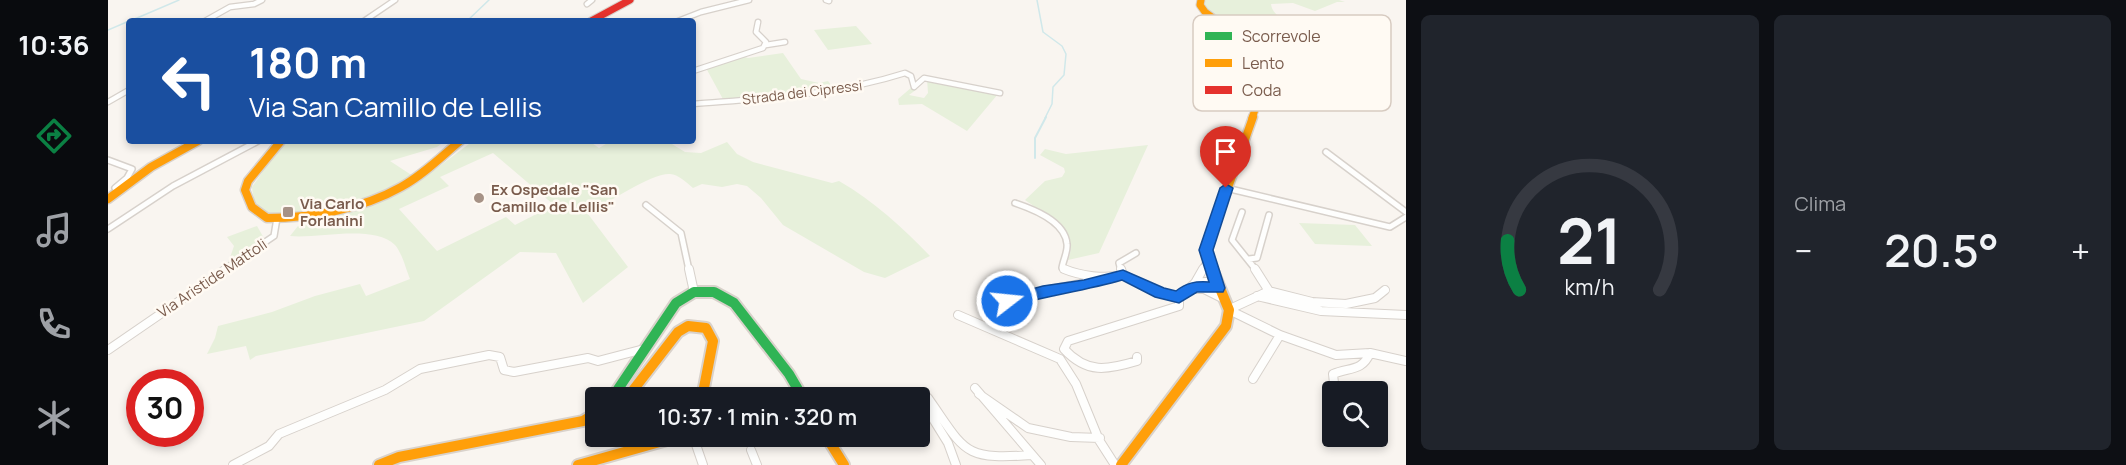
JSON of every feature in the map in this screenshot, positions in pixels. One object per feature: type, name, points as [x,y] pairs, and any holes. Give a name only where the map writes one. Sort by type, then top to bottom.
[{"type":"main road","points":[[597,18],[630,0]]},
{"type":"main road","points":[[1201,0],[1200,5],[1209,15]]},
{"type":"main road","points":[[1121,465],[1226,326],[1229,310],[1217,285],[1206,250],[1254,111]]},
{"type":"main road","points":[[108,199],[148,168],[191,144]]},
{"type":"main road","points":[[279,144],[248,181],[245,190],[245,195],[257,212],[267,218],[350,206],[388,194],[420,175],[456,144]]},
{"type":"main road","points":[[619,387],[676,303],[694,292],[714,292],[734,303],[797,387]]},
{"type":"main road","points":[[636,387],[678,332],[688,326],[706,328],[713,341],[704,387]]},
{"type":"main road","points":[[379,465],[585,419]]},
{"type":"main road","points":[[578,465],[642,447]]},
{"type":"main road","points":[[833,447],[844,465]]},
{"type":"street","points":[[210,18],[230,7],[254,4],[262,0]]},
{"type":"street","points":[[368,18],[395,0]]},
{"type":"street","points":[[587,4],[592,0]]},
{"type":"street","points":[[686,18],[749,0]]},
{"type":"street","points":[[758,22],[756,32],[765,39],[766,45]]},
{"type":"street","points":[[696,70],[741,56],[766,45],[785,42]]},
{"type":"street","name":"Strada dei Cipressi","points":[[696,104],[828,92],[868,85],[905,73],[911,75],[912,86],[915,87],[924,78],[1000,93]]},
{"type":"street","points":[[108,102],[126,92]]},
{"type":"street","points":[[108,229],[173,186],[252,144]]},
{"type":"street","points":[[1326,152],[1406,212]]},
{"type":"street","points":[[108,160],[132,169],[132,172],[108,194]]},
{"type":"street","points":[[1226,188],[1390,227],[1406,217]]},
{"type":"street","points":[[1015,203],[1045,216],[1065,235],[1067,245],[1062,268],[1069,272],[1113,278]]},
{"type":"street","points":[[646,205],[681,233],[694,292]]},
{"type":"street","points":[[1242,212],[1232,240],[1249,260],[1269,291],[1287,297],[1337,304],[1362,303],[1379,297],[1385,291]]},
{"type":"street","points":[[1249,260],[1257,258],[1269,215]]},
{"type":"street","name":"Via Aristide Mattoli","points":[[108,350],[148,319],[274,236],[277,218]]},
{"type":"street","points":[[1123,275],[1119,263],[1136,253]]},
{"type":"street","points":[[1137,357],[1137,361],[1103,370],[1085,367],[1072,359],[1064,349],[1068,341],[1179,306],[1179,298],[1192,286],[1208,259]]},
{"type":"street","points":[[1007,301],[1043,291],[1123,275],[1160,293],[1179,298]]},
{"type":"street","points":[[1192,286],[1217,285]]},
{"type":"street","points":[[1192,286],[1204,289],[1224,300]]},
{"type":"street","points":[[1229,310],[1269,291]]},
{"type":"street","points":[[1256,296],[1321,310],[1406,315]]},
{"type":"street","points":[[1229,310],[1280,335],[1336,355],[1370,353],[1406,361]]},
{"type":"street","points":[[958,315],[1060,359],[1069,370],[1115,465]]},
{"type":"street","points":[[1253,379],[1280,335]]},
{"type":"street","points":[[233,465],[269,446],[279,434],[385,390],[420,369],[489,355],[500,357],[504,370],[514,372],[588,358],[598,361],[645,349]]},
{"type":"street","points":[[1334,381],[1333,374],[1338,371],[1350,372],[1360,368],[1367,361],[1370,353]]},
{"type":"street","points":[[1041,465],[977,391],[1028,428],[1071,437],[1100,438]]},
{"type":"street","points":[[956,465],[948,442],[922,400],[928,398],[964,448],[991,456],[1032,455]]},
{"type":"street","points":[[697,447],[703,465]]},
{"type":"street","points":[[751,450],[758,465]]},
{"type":"green space","points":[[1206,0],[1339,0],[1345,2],[1337,2],[1315,11],[1293,3],[1271,4],[1277,15],[1214,15],[1206,9],[1204,3]]},
{"type":"green space","points":[[856,26],[872,44],[828,50],[814,30]]},
{"type":"green space","points":[[783,53],[801,79],[819,83],[828,81],[835,90],[724,101],[706,68],[742,56],[748,58]]},
{"type":"green space","points":[[927,79],[998,94],[967,131],[922,104],[899,105],[898,99],[912,87],[917,89],[909,95],[924,98],[928,93]]},
{"type":"green space","points":[[727,142],[737,154],[753,162],[832,183],[839,181],[888,216],[930,256],[885,278],[864,272],[783,225],[761,198],[747,186],[737,184],[722,187],[702,184],[693,188],[672,174],[661,175],[640,184],[588,214],[628,267],[583,303],[556,253],[520,252],[424,321],[256,356],[250,360],[246,346],[207,354],[218,326],[272,312],[315,296],[360,284],[366,296],[410,279],[397,248],[385,239],[359,234],[290,236],[298,226],[321,222],[328,216],[377,203],[413,186],[469,144],[593,144],[599,148],[606,144],[672,144],[685,152],[701,153]],"holes":[[[493,153],[554,205],[515,225],[506,217],[437,251],[399,209],[449,186],[440,177]]]},
{"type":"green space","points":[[282,144],[441,144],[390,161],[413,176],[364,200],[311,211],[269,216],[257,204],[252,187]]},
{"type":"green space","points":[[1148,145],[1099,253],[1068,260],[1069,241],[1065,233],[1050,218],[1025,200],[1045,181],[1062,177],[1065,172],[1064,168],[1040,155],[1045,149],[1066,154]]},
{"type":"green space","points":[[1299,223],[1355,225],[1372,246],[1315,244]]},
{"type":"green space","points":[[257,226],[265,240],[227,266],[234,246],[227,237]]},
{"type":"waterway","points":[[137,18],[179,0]]},
{"type":"waterway","points":[[470,18],[489,0]]},
{"type":"waterway","points":[[1037,0],[1043,32],[1062,46],[1066,54],[1064,75],[1053,87],[1052,104],[1045,118]]},
{"type":"waterway","points":[[108,30],[126,22]]},
{"type":"waterway","points":[[1035,158],[1035,138],[1046,117]]},
{"type":"traffic: fast","points":[[619,387],[676,303],[694,292],[714,292],[734,303],[797,387]]},
{"type":"traffic: slow","points":[[1201,0],[1200,5],[1209,15]]},
{"type":"traffic: slow","points":[[1121,465],[1226,326],[1229,310],[1218,288],[1206,250],[1255,111]]},
{"type":"traffic: slow","points":[[108,199],[151,167],[193,144]]},
{"type":"traffic: slow","points":[[279,144],[248,181],[245,190],[252,207],[267,218],[318,214],[354,206],[387,194],[417,177],[456,144]]},
{"type":"traffic: slow","points":[[636,387],[678,332],[688,326],[706,328],[713,341],[704,387]]},
{"type":"traffic: slow","points":[[379,465],[399,457],[585,420]]},
{"type":"traffic: slow","points":[[578,465],[642,447]]},
{"type":"traffic: slow","points":[[833,447],[844,465]]},
{"type":"traffic: jam","points":[[597,18],[630,0]]},
{"type":"place","name":"Ex Ospedale \"San Camillo de Lellis\"","points":[[479,198]]},
{"type":"place","name":"Via Carlo Forlanini","points":[[288,212]]},
{"type":"route","points":[[1007,301],[1043,291],[1084,285],[1123,275],[1160,293],[1179,298],[1189,289],[1197,286],[1218,288],[1206,250],[1226,188]]}]
